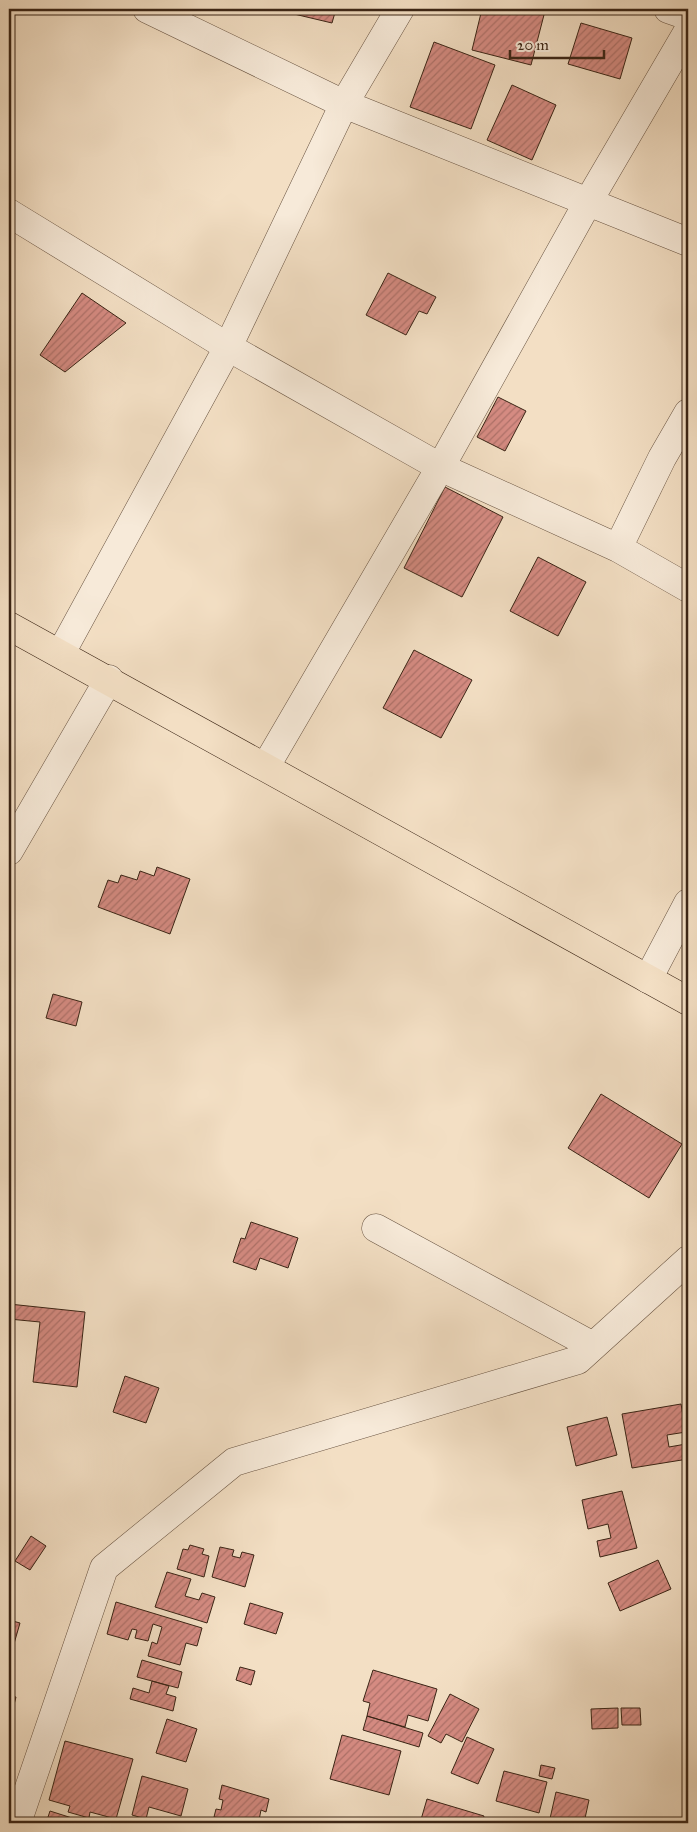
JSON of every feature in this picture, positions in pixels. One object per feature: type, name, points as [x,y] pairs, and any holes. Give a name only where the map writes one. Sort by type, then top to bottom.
[{"type":"main road","points":[[9,626],[109,679],[688,1001]]},
{"type":"street","points":[[147,9],[344,104],[688,242]]},
{"type":"street","points":[[61,653],[228,347],[344,104],[400,9]]},
{"type":"street","points":[[668,9],[688,16]]},
{"type":"street","points":[[266,766],[440,467],[588,202],[688,31]]},
{"type":"street","points":[[9,212],[228,347],[440,467],[618,548],[688,588]]},
{"type":"street","points":[[618,548],[662,458],[688,413]]},
{"type":"street","points":[[9,851],[109,679]]},
{"type":"street","points":[[648,979],[688,903]]},
{"type":"street","points":[[376,1228],[593,1346]]},
{"type":"street","points":[[17,1823],[104,1568],[234,1462],[578,1360],[688,1260]]},
{"type":"building","points":[[273,9],[336,9],[332,23]]},
{"type":"building","points":[[482,9],[535,9],[545,11],[531,65],[472,50]]},
{"type":"building","points":[[581,23],[632,38],[620,79],[568,64]]},
{"type":"building","points":[[434,42],[495,65],[471,129],[410,107]]},
{"type":"building","points":[[512,85],[556,105],[532,160],[487,140]]},
{"type":"building","points":[[388,273],[436,297],[427,314],[419,311],[406,335],[366,315]]},
{"type":"building","points":[[82,293],[126,323],[65,372],[40,355]]},
{"type":"building","points":[[498,397],[526,411],[505,451],[477,437]]},
{"type":"building","points":[[445,487],[503,517],[462,597],[404,568]]},
{"type":"building","points":[[538,557],[586,582],[558,636],[510,611]]},
{"type":"building","points":[[414,650],[472,680],[441,738],[383,708]]},
{"type":"building","points":[[157,867],[190,879],[170,934],[98,907],[108,880],[118,883],[121,875],[137,880],[140,871],[154,876]]},
{"type":"building","points":[[53,994],[82,1002],[76,1026],[46,1018]]},
{"type":"building","points":[[601,1094],[682,1144],[649,1198],[568,1148]]},
{"type":"building","points":[[251,1222],[298,1238],[288,1268],[260,1258],[256,1270],[233,1262],[241,1238],[245,1239]]},
{"type":"building","points":[[9,1304],[85,1312],[77,1387],[33,1382],[40,1322],[9,1319]]},
{"type":"building","points":[[9,1336],[13,1336],[9,1387]]},
{"type":"building","points":[[125,1376],[159,1388],[146,1423],[113,1412]]},
{"type":"building","points":[[681,1404],[686,1432],[667,1435],[669,1447],[686,1444],[688,1459],[632,1468],[622,1414]]},
{"type":"building","points":[[607,1417],[617,1455],[576,1466],[567,1427]]},
{"type":"building","points":[[622,1491],[637,1548],[600,1557],[597,1541],[611,1538],[608,1524],[588,1529],[582,1500]]},
{"type":"building","points":[[31,1536],[46,1546],[30,1570],[15,1561]]},
{"type":"building","points":[[190,1545],[204,1549],[202,1554],[209,1556],[204,1577],[177,1569],[183,1549],[188,1550]]},
{"type":"building","points":[[220,1547],[234,1550],[232,1556],[240,1558],[242,1552],[254,1555],[245,1587],[212,1577]]},
{"type":"building","points":[[658,1560],[671,1589],[620,1611],[608,1583]]},
{"type":"building","points":[[167,1572],[191,1579],[185,1596],[199,1600],[202,1593],[215,1597],[207,1623],[155,1607]]},
{"type":"building","points":[[116,1602],[202,1628],[197,1646],[186,1643],[180,1665],[148,1656],[152,1642],[157,1644],[162,1627],[153,1624],[148,1641],[135,1638],[137,1630],[132,1629],[128,1640],[107,1634]]},
{"type":"building","points":[[250,1603],[283,1613],[276,1634],[244,1624]]},
{"type":"building","points":[[9,1620],[20,1623],[9,1661]]},
{"type":"building","points":[[142,1660],[182,1672],[178,1688],[137,1677]]},
{"type":"building","points":[[240,1667],[255,1671],[251,1685],[236,1680]]},
{"type":"building","points":[[373,1670],[437,1689],[428,1721],[408,1715],[405,1727],[367,1716],[370,1703],[363,1701]]},
{"type":"building","points":[[152,1681],[169,1686],[166,1694],[176,1697],[173,1711],[130,1699],[133,1688],[149,1693]]},
{"type":"building","points":[[450,1694],[479,1709],[462,1742],[446,1734],[441,1743],[428,1736]]},
{"type":"building","points":[[9,1696],[16,1697],[9,1724]]},
{"type":"building","points":[[618,1708],[618,1728],[592,1729],[591,1709]]},
{"type":"building","points":[[621,1708],[640,1708],[641,1725],[622,1725]]},
{"type":"building","points":[[367,1716],[423,1733],[419,1747],[363,1730]]},
{"type":"building","points":[[167,1719],[197,1729],[186,1762],[156,1753]]},
{"type":"building","points":[[342,1735],[401,1751],[389,1795],[330,1779]]},
{"type":"building","points":[[467,1737],[494,1749],[478,1784],[451,1773]]},
{"type":"building","points":[[65,1741],[133,1759],[116,1819],[90,1812],[89,1818],[68,1812],[70,1806],[49,1800]]},
{"type":"building","points":[[541,1765],[555,1768],[552,1779],[539,1776]]},
{"type":"building","points":[[504,1771],[547,1782],[539,1813],[496,1801]]},
{"type":"building","points":[[142,1776],[188,1789],[181,1816],[149,1807],[146,1819],[132,1815]]},
{"type":"building","points":[[222,1785],[269,1799],[266,1812],[261,1810],[259,1820],[261,1823],[238,1823],[214,1817],[216,1809],[221,1810],[223,1800],[219,1799]]},
{"type":"building","points":[[556,1792],[589,1800],[584,1823],[549,1823]]},
{"type":"building","points":[[427,1799],[484,1816],[482,1823],[420,1823]]},
{"type":"building","points":[[50,1811],[72,1818],[71,1823],[46,1823]]}]
